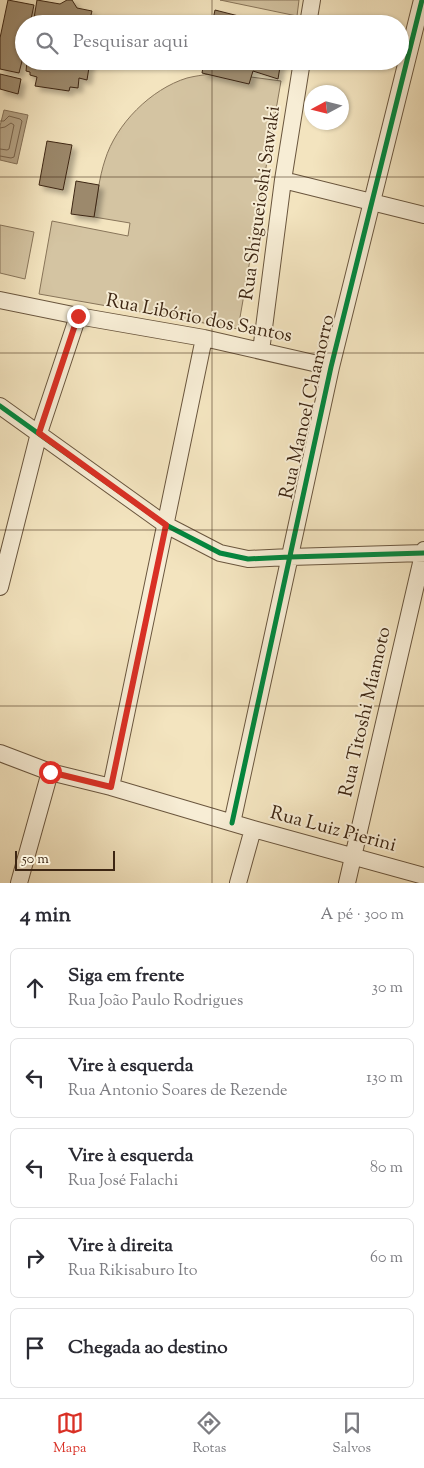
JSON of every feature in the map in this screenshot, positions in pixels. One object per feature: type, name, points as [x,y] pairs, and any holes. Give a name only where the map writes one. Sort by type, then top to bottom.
[{"type":"street","points":[[310,15],[312,0]]},
{"type":"street","name":"Rua Manoel Chamorro","points":[[409,51],[422,0]]},
{"type":"street","name":"Rua Shigueioshi Sawaki","points":[[261,351],[283,180],[301,70]]},
{"type":"street","name":"Rua Manoel Chamorro","points":[[232,823],[331,367],[404,70]]},
{"type":"street","points":[[283,180],[424,215]]},
{"type":"street","name":"Rua Libório dos Santos","points":[[0,300],[204,338],[331,367]]},
{"type":"street","points":[[0,587],[39,433],[78,316]]},
{"type":"street","points":[[111,787],[204,338]]},
{"type":"street","points":[[0,406],[166,525],[220,553],[248,559],[424,552]]},
{"type":"street","name":"Rua Titoshi Miamoto","points":[[347,883],[424,552]]},
{"type":"street","name":"Rua Luiz Pierini","points":[[0,753],[50,772],[111,787],[253,829],[424,876]]},
{"type":"street","points":[[19,883],[50,772]]},
{"type":"street","points":[[238,883],[253,829]]},
{"type":"shaded area","points":[[220,0],[299,0],[297,15]]},
{"type":"shaded area","points":[[210,74],[281,81],[238,329],[39,294],[52,221],[128,236],[130,223],[94,217],[105,160],[117,134],[126,121],[148,99],[161,90],[187,78]]},
{"type":"shaded area","points":[[0,225],[34,232],[25,279],[0,273]]},
{"type":"water","points":[[4,110],[28,115],[17,164],[0,160],[0,126]]},
{"type":"building","points":[[8,0],[34,5],[32,15],[15,15],[15,70],[20,70],[19,73],[0,69],[0,38]]},
{"type":"building","points":[[37,0],[60,4],[67,0],[72,0],[77,8],[92,11],[91,15],[34,15]]},
{"type":"building","points":[[215,10],[235,15],[214,15]]},
{"type":"building","points":[[89,70],[87,80],[79,78],[78,88],[70,87],[69,91],[35,86],[37,77],[30,75],[30,72],[26,71]]},
{"type":"building","points":[[202,70],[280,70],[278,79],[253,71],[249,84],[202,73]]},
{"type":"building","points":[[0,74],[21,79],[18,94],[0,89]]},
{"type":"building","points":[[47,141],[72,145],[63,190],[39,185]]},
{"type":"building","points":[[76,181],[99,185],[94,217],[71,214]]},
{"type":"cycle path","points":[[409,52],[422,0]]},
{"type":"cycle path","points":[[232,823],[331,367],[405,70]]},
{"type":"cycle path","points":[[0,406],[166,525],[220,553],[248,559],[424,553]]},
{"type":"route","points":[[50,772],[111,787],[166,525],[39,433],[78,316]]}]
